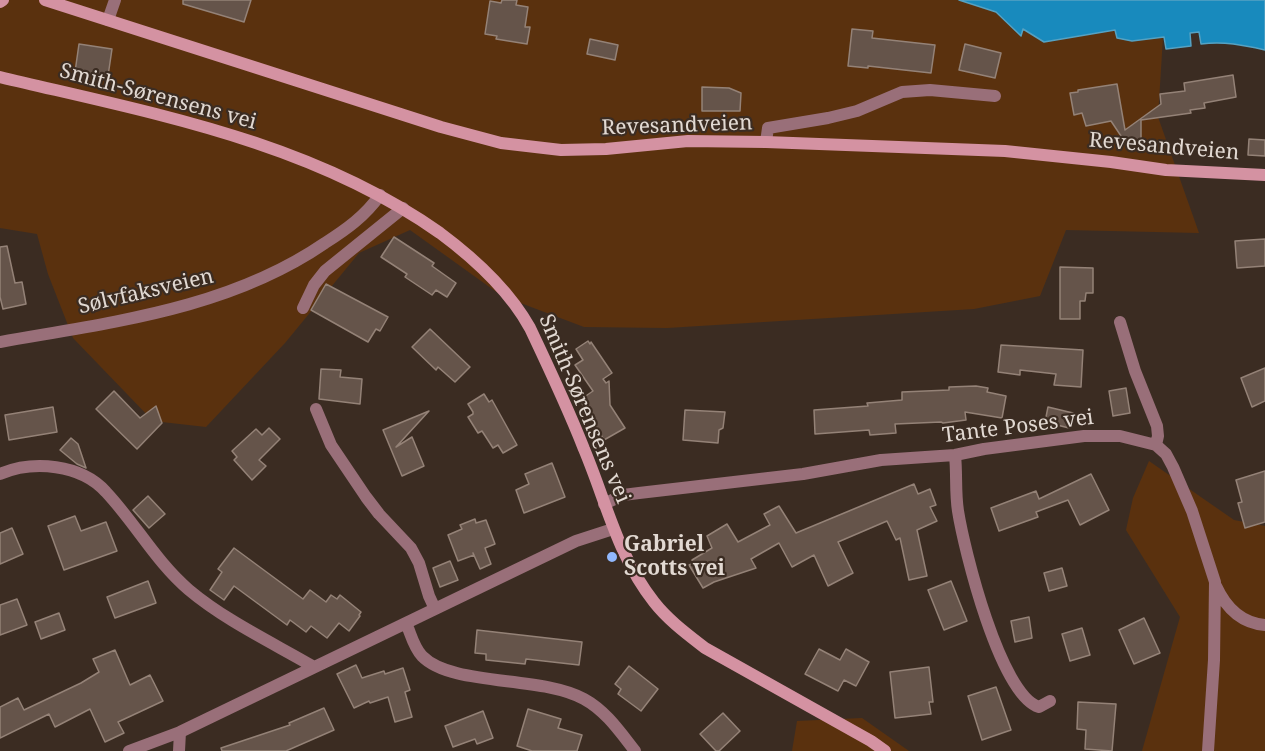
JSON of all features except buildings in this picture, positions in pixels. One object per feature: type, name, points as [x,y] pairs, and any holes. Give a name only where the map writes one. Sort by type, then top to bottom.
[{"type":"main road","name":"Revesandveien","points":[[45,0],[501,143],[561,150],[606,149],[688,141],[1005,151],[1166,170],[1265,175]]},
{"type":"main road","name":"Smith-Sørensens vei","points":[[0,77],[178,119],[231,134],[340,174],[403,208],[444,236],[492,278],[522,313],[588,459],[613,529],[635,574],[654,602],[684,632],[705,648],[885,751]]},
{"type":"street","points":[[108,20],[115,0]]},
{"type":"street","points":[[766,142],[768,128],[857,111],[902,92],[930,90],[994,96]]},
{"type":"street","name":"Sølvfaksveien","points":[[0,342],[151,315],[212,299],[272,274],[308,255],[358,221],[380,195]]},
{"type":"street","points":[[303,308],[314,285],[325,271],[403,208]]},
{"type":"street","points":[[1120,322],[1135,371],[1157,426],[1156,446],[1166,454],[1173,467],[1192,511],[1215,582],[1226,604],[1241,619],[1265,625]]},
{"type":"street","points":[[316,409],[331,445],[366,497],[411,548],[419,563],[435,609]]},
{"type":"street","name":"Tante Poses vei","points":[[604,504],[623,495],[803,474],[881,460],[955,455],[984,448],[1084,436],[1120,436],[1156,446]]},
{"type":"street","points":[[955,455],[958,510],[968,559],[990,634],[1008,670],[1026,698],[1039,707],[1050,701]]},
{"type":"street","points":[[0,474],[14,468],[42,465],[68,470],[90,479],[105,491],[167,570],[190,591],[231,619],[314,668]]},
{"type":"street","points":[[129,751],[180,732],[576,541],[613,529]]},
{"type":"street","points":[[1208,751],[1215,660],[1215,582]]},
{"type":"street","points":[[406,623],[411,639],[422,656],[440,668],[454,673],[555,688],[583,698],[604,713],[635,751]]},
{"type":"street","points":[[179,751],[180,732]]},
{"type":"shaded area","points":[[0,0],[959,0],[996,12],[1020,35],[1023,29],[1044,42],[1115,30],[1132,41],[1163,37],[1158,117],[1199,233],[1066,230],[1040,296],[974,309],[667,328],[584,327],[502,296],[410,230],[359,253],[285,343],[206,427],[153,421],[73,338],[48,274],[37,234],[0,228]]},
{"type":"shaded area","points":[[1149,461],[1234,520],[1265,526],[1265,751],[1142,751],[1180,617],[1126,530],[1133,498]]},
{"type":"shaded area","points":[[862,718],[909,751],[792,751],[797,721]]},
{"type":"water","points":[[959,0],[1265,0],[1265,50],[1226,43],[1201,44],[1199,32],[1190,33],[1191,46],[1166,49],[1164,37],[1132,41],[1117,38],[1115,30],[1044,42],[1023,29],[1021,36],[996,12]]},
{"type":"place","name":"Gabriel Scotts vei","points":[[612,557]]}]
